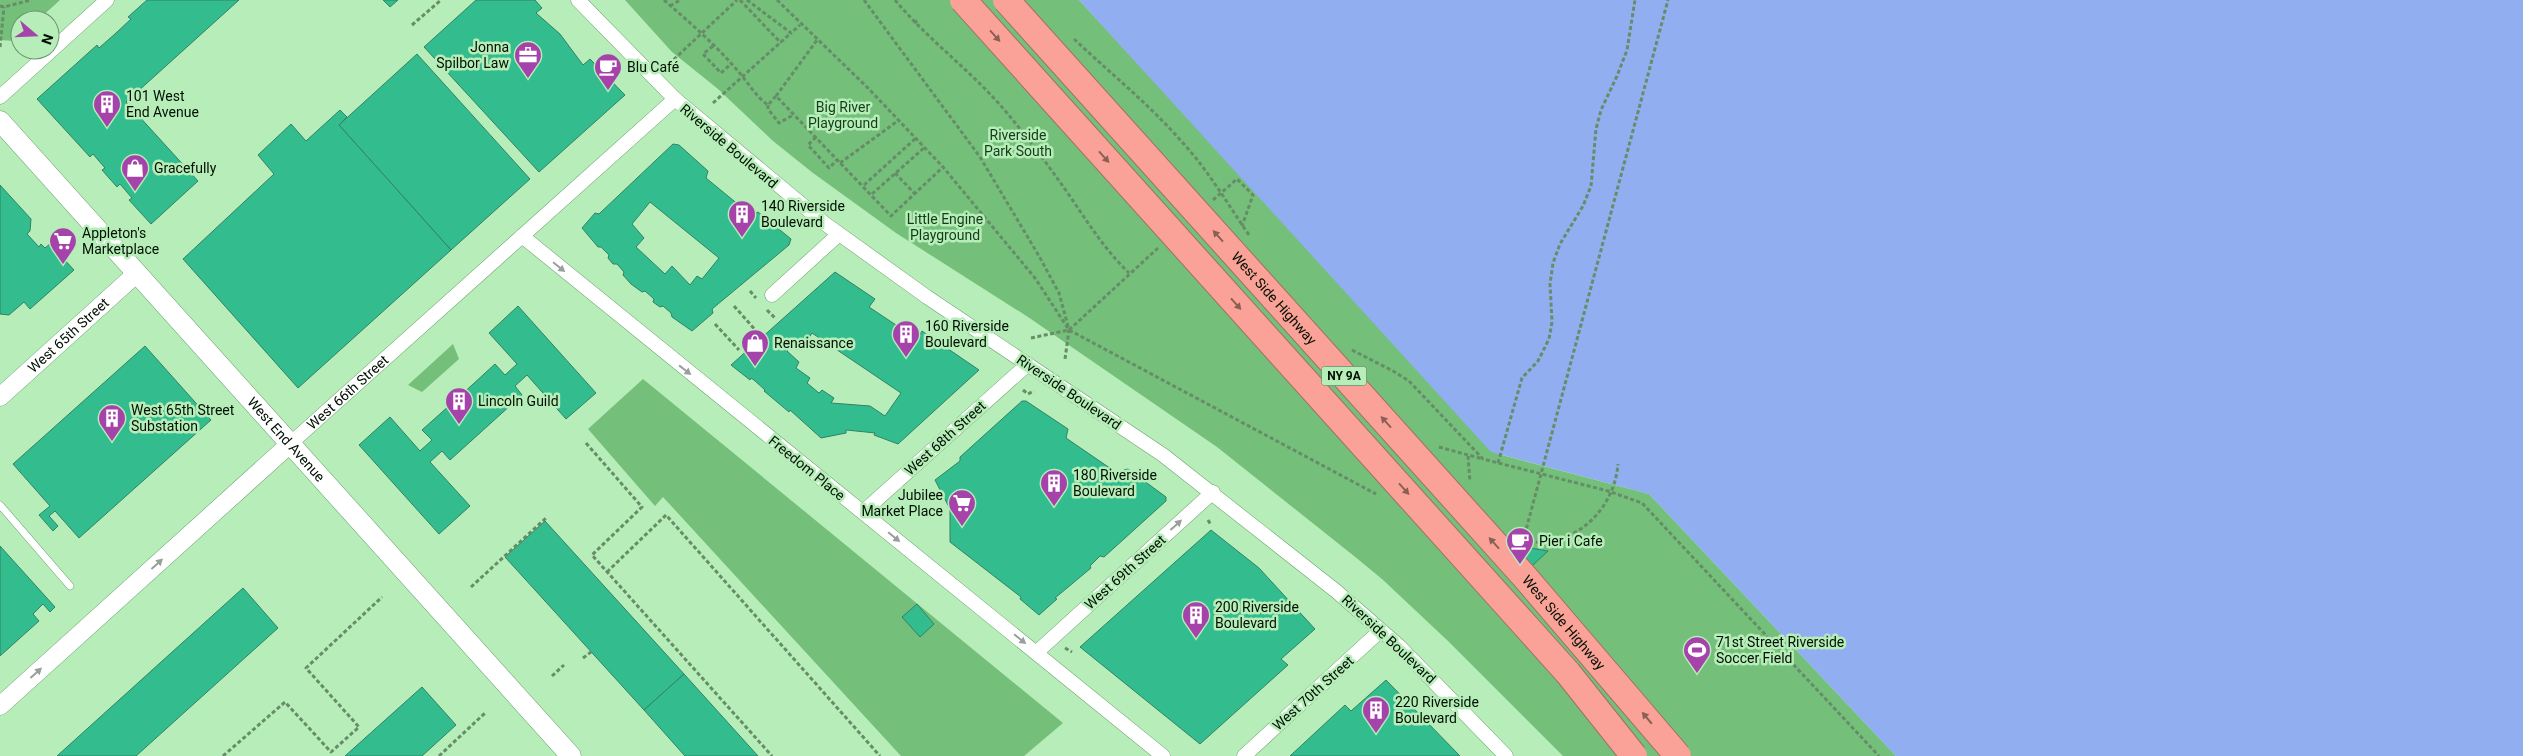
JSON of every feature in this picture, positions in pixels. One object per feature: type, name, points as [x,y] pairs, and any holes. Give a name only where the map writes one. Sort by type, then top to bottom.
[{"type":"highway","name":"NY 9A","points":[[963,0],[1530,631],[1634,756]]},
{"type":"highway","name":"West Side Highway","points":[[1006,0],[1531,584],[1678,756]]},
{"type":"main road","name":"West End Avenue","points":[[0,121],[571,756]]},
{"type":"street","points":[[0,97],[107,0]]},
{"type":"street","name":"Riverside Boulevard","points":[[578,0],[675,99],[757,170],[838,235],[1163,455],[1213,492],[1336,591],[1381,630],[1457,703],[1506,756]]},
{"type":"street","name":"West 66th Street","points":[[0,706],[675,99]]},
{"type":"street","points":[[772,295],[838,235]]},
{"type":"street","name":"Freedom Place","points":[[522,236],[1163,756]]},
{"type":"street","name":"West 65th Street","points":[[0,397],[137,272]]},
{"type":"street","name":"West 68th Street","points":[[863,512],[1028,364]]},
{"type":"street","name":"West 69th Street","points":[[1037,652],[1213,492]]},
{"type":"street","name":"West 70th Street","points":[[1244,756],[1381,630]]},
{"type":"lane","points":[[0,505],[70,586]]},
{"type":"path","points":[[0,47],[2,6],[31,0]]},
{"type":"path","points":[[412,25],[441,0]]},
{"type":"path","points":[[664,0],[701,33],[731,64],[768,105],[768,109],[779,123],[793,114]]},
{"type":"path","points":[[670,6],[680,0]]},
{"type":"path","points":[[669,64],[738,0],[781,43]]},
{"type":"path","points":[[747,0],[758,6],[775,22],[791,33]]},
{"type":"path","points":[[864,0],[980,157],[1059,293],[1069,330],[1065,360]]},
{"type":"path","points":[[895,0],[914,23],[983,86],[1006,112],[1053,171],[1105,248],[1129,273]]},
{"type":"path","points":[[1498,463],[1522,378],[1538,360],[1549,339],[1552,322],[1550,284],[1553,263],[1560,244],[1583,206],[1591,186],[1596,129],[1627,50],[1635,0]]},
{"type":"path","points":[[1618,464],[1614,485],[1592,521],[1573,535],[1549,542],[1521,541],[1542,475],[1668,0]]},
{"type":"path","points":[[780,1],[800,24],[899,120],[944,167],[1035,278],[1069,330],[1381,496]]},
{"type":"path","points":[[914,23],[919,19]]},
{"type":"path","points":[[712,103],[800,24]]},
{"type":"path","points":[[1068,34],[1147,104],[1182,142],[1222,192],[1254,243]]},
{"type":"path","points":[[768,105],[817,40]]},
{"type":"path","points":[[713,46],[703,54],[715,67],[721,73],[731,64]]},
{"type":"path","points":[[958,64],[960,60]]},
{"type":"path","points":[[776,96],[864,185],[891,216],[944,167]]},
{"type":"path","points":[[816,137],[808,146],[829,168],[899,120]]},
{"type":"path","points":[[864,185],[916,138]]},
{"type":"path","points":[[872,194],[925,147]]},
{"type":"path","points":[[895,174],[915,194]]},
{"type":"path","points":[[1208,205],[1237,180],[1253,195],[1240,231]]},
{"type":"path","points":[[1031,338],[1069,330],[1129,273],[1162,245]]},
{"type":"path","points":[[734,306],[758,333]]},
{"type":"path","points":[[715,324],[739,350]]},
{"type":"path","points":[[1344,346],[1409,381],[1483,459]]},
{"type":"path","points":[[1023,390],[1028,394],[1034,391]]},
{"type":"path","points":[[586,443],[642,507],[592,555],[772,756]]},
{"type":"path","points":[[1434,446],[1637,500],[1650,511],[1879,756]]},
{"type":"path","points":[[1468,456],[1470,484]]},
{"type":"path","points":[[607,572],[666,515],[880,756]]},
{"type":"path","points":[[471,587],[546,518]]},
{"type":"path","points":[[1208,520],[1211,525]]},
{"type":"path","points":[[223,756],[286,702],[331,752],[359,727],[306,668],[382,597]]},
{"type":"path","points":[[1065,648],[1072,652]]},
{"type":"path","points":[[583,658],[591,652]]},
{"type":"path","points":[[552,676],[564,665]]},
{"type":"path","points":[[439,756],[485,713]]},
{"type":"green space","points":[[0,0],[60,0],[49,10],[10,10],[10,41],[0,40]]},
{"type":"green space","name":"Riverside Park South","points":[[625,0],[1079,0],[1498,454],[1649,494],[1896,756],[1563,756],[1448,641],[1382,579],[1354,556],[1217,447],[1028,317],[896,233],[813,173],[773,141],[718,89],[672,52]]},
{"type":"green space","points":[[453,344],[459,359],[422,392],[408,385]]},
{"type":"green space","points":[[643,379],[1063,723],[1024,756],[901,756],[663,497],[655,506],[588,429]]},
{"type":"water","points":[[1079,0],[2523,0],[2523,756],[1896,756],[1649,494],[1491,452]]},
{"type":"building","name":"101 West End Avenue","points":[[147,0],[239,0],[126,102],[198,181],[151,224],[129,200],[132,198],[120,184],[117,187],[102,170],[105,168],[93,154],[90,157],[37,99],[97,45],[99,48],[116,33],[131,19],[128,17]]},
{"type":"building","points":[[383,0],[398,0],[390,7]]},
{"type":"building","points":[[476,0],[535,0],[542,8],[536,13],[560,34],[583,65],[590,59],[625,95],[539,172],[424,47]]},
{"type":"building","points":[[417,54],[530,179],[451,250],[339,125]]},
{"type":"building","points":[[340,110],[347,117],[339,125],[451,250],[298,388],[183,259],[274,174],[258,155],[291,124],[306,141]]},
{"type":"building","name":"140 Riverside Boulevard","points":[[673,144],[679,145],[708,171],[706,178],[751,215],[758,212],[791,239],[789,245],[712,309],[713,313],[692,331],[672,317],[671,313],[663,306],[660,307],[653,302],[654,299],[645,291],[642,292],[631,284],[617,264],[613,264],[608,258],[609,255],[601,247],[598,247],[582,228],[595,213],[599,214]],"holes":[[[650,202],[719,258],[702,279],[697,276],[690,285],[672,266],[665,274],[636,247],[644,238],[632,224]]]},
{"type":"building","points":[[0,185],[31,219],[30,231],[27,234],[39,247],[41,244],[45,248],[50,244],[74,270],[30,309],[24,302],[9,315],[0,314]]},
{"type":"building","name":"160 Riverside Boulevard","points":[[835,272],[875,299],[869,307],[917,339],[922,331],[979,370],[898,444],[874,435],[875,433],[846,430],[846,433],[821,438],[790,410],[789,412],[764,391],[754,380],[751,378],[750,380],[731,365]],"holes":[[[812,333],[901,393],[885,416],[870,406],[831,403],[834,398],[822,390],[819,393],[807,383],[810,378],[796,368],[799,362],[787,351],[792,344],[801,350]]]},
{"type":"building","name":"Lincoln Guild","points":[[518,306],[596,393],[566,419],[527,375],[515,386],[522,395],[450,460],[442,451],[430,462],[470,506],[439,534],[359,445],[390,417],[420,451],[432,440],[422,430],[495,364],[505,375],[517,364],[489,333]]},
{"type":"building","name":"West 65th Street Substation","points":[[145,346],[211,420],[79,538],[55,511],[49,516],[58,526],[53,531],[39,515],[50,506],[13,464]]},
{"type":"building","name":"180 Riverside Boulevard","points":[[1022,401],[1026,401],[1068,429],[1066,438],[1120,475],[1124,470],[1128,469],[1166,497],[1166,501],[1104,557],[1100,556],[1090,566],[1091,568],[1055,598],[1057,599],[1039,615],[1020,599],[1021,597],[950,542],[950,509],[935,480],[960,461],[960,457]]},
{"type":"building","points":[[545,521],[684,674],[644,710],[505,557]]},
{"type":"building","name":"200 Riverside Boulevard","points":[[1211,530],[1259,568],[1315,629],[1281,659],[1288,665],[1200,744],[1080,647]]},
{"type":"building","points":[[1509,542],[1524,547],[1548,551],[1519,578]]},
{"type":"building","points":[[0,546],[55,607],[50,612],[43,604],[33,614],[39,621],[0,656]]},
{"type":"building","points":[[243,588],[278,628],[136,756],[57,756]]},
{"type":"building","points":[[917,604],[934,624],[920,637],[902,617]]},
{"type":"building","points":[[684,674],[758,756],[685,756],[644,710]]},
{"type":"building","name":"220 Riverside Boulevard","points":[[1386,680],[1460,756],[1290,756],[1345,705],[1351,711]]},
{"type":"building","points":[[422,687],[456,725],[422,756],[345,756]]},
{"type":"place","name":"Jonna Spilbor Law","points":[[528,79]]},
{"type":"place","name":"Blu Café","points":[[608,91]]},
{"type":"place","name":"101 West End Avenue","points":[[107,128]]},
{"type":"place","name":"Gracefully","points":[[135,192]]},
{"type":"place","name":"140 Riverside Boulevard","points":[[742,238]]},
{"type":"place","name":"Appleton's Marketplace","points":[[63,265]]},
{"type":"place","name":"160 Riverside Boulevard","points":[[906,358]]},
{"type":"place","name":"Renaissance","points":[[755,367]]},
{"type":"place","name":"Lincoln Guild","points":[[459,425]]},
{"type":"place","name":"West 65th Street Substation","points":[[112,442]]},
{"type":"place","name":"180 Riverside Boulevard","points":[[1054,507]]},
{"type":"place","name":"Jubilee Market Place","points":[[962,527]]},
{"type":"place","name":"Pier i Cafe","points":[[1520,565]]},
{"type":"place","name":"200 Riverside Boulevard","points":[[1196,639]]},
{"type":"place","name":"71st Street Riverside Soccer Field","points":[[1697,674]]},
{"type":"place","name":"220 Riverside Boulevard","points":[[1376,734]]},
{"type":"park label","name":"Big River Playground","points":[[843,116]]},
{"type":"park label","name":"Little Engine Playground","points":[[945,227]]}]
